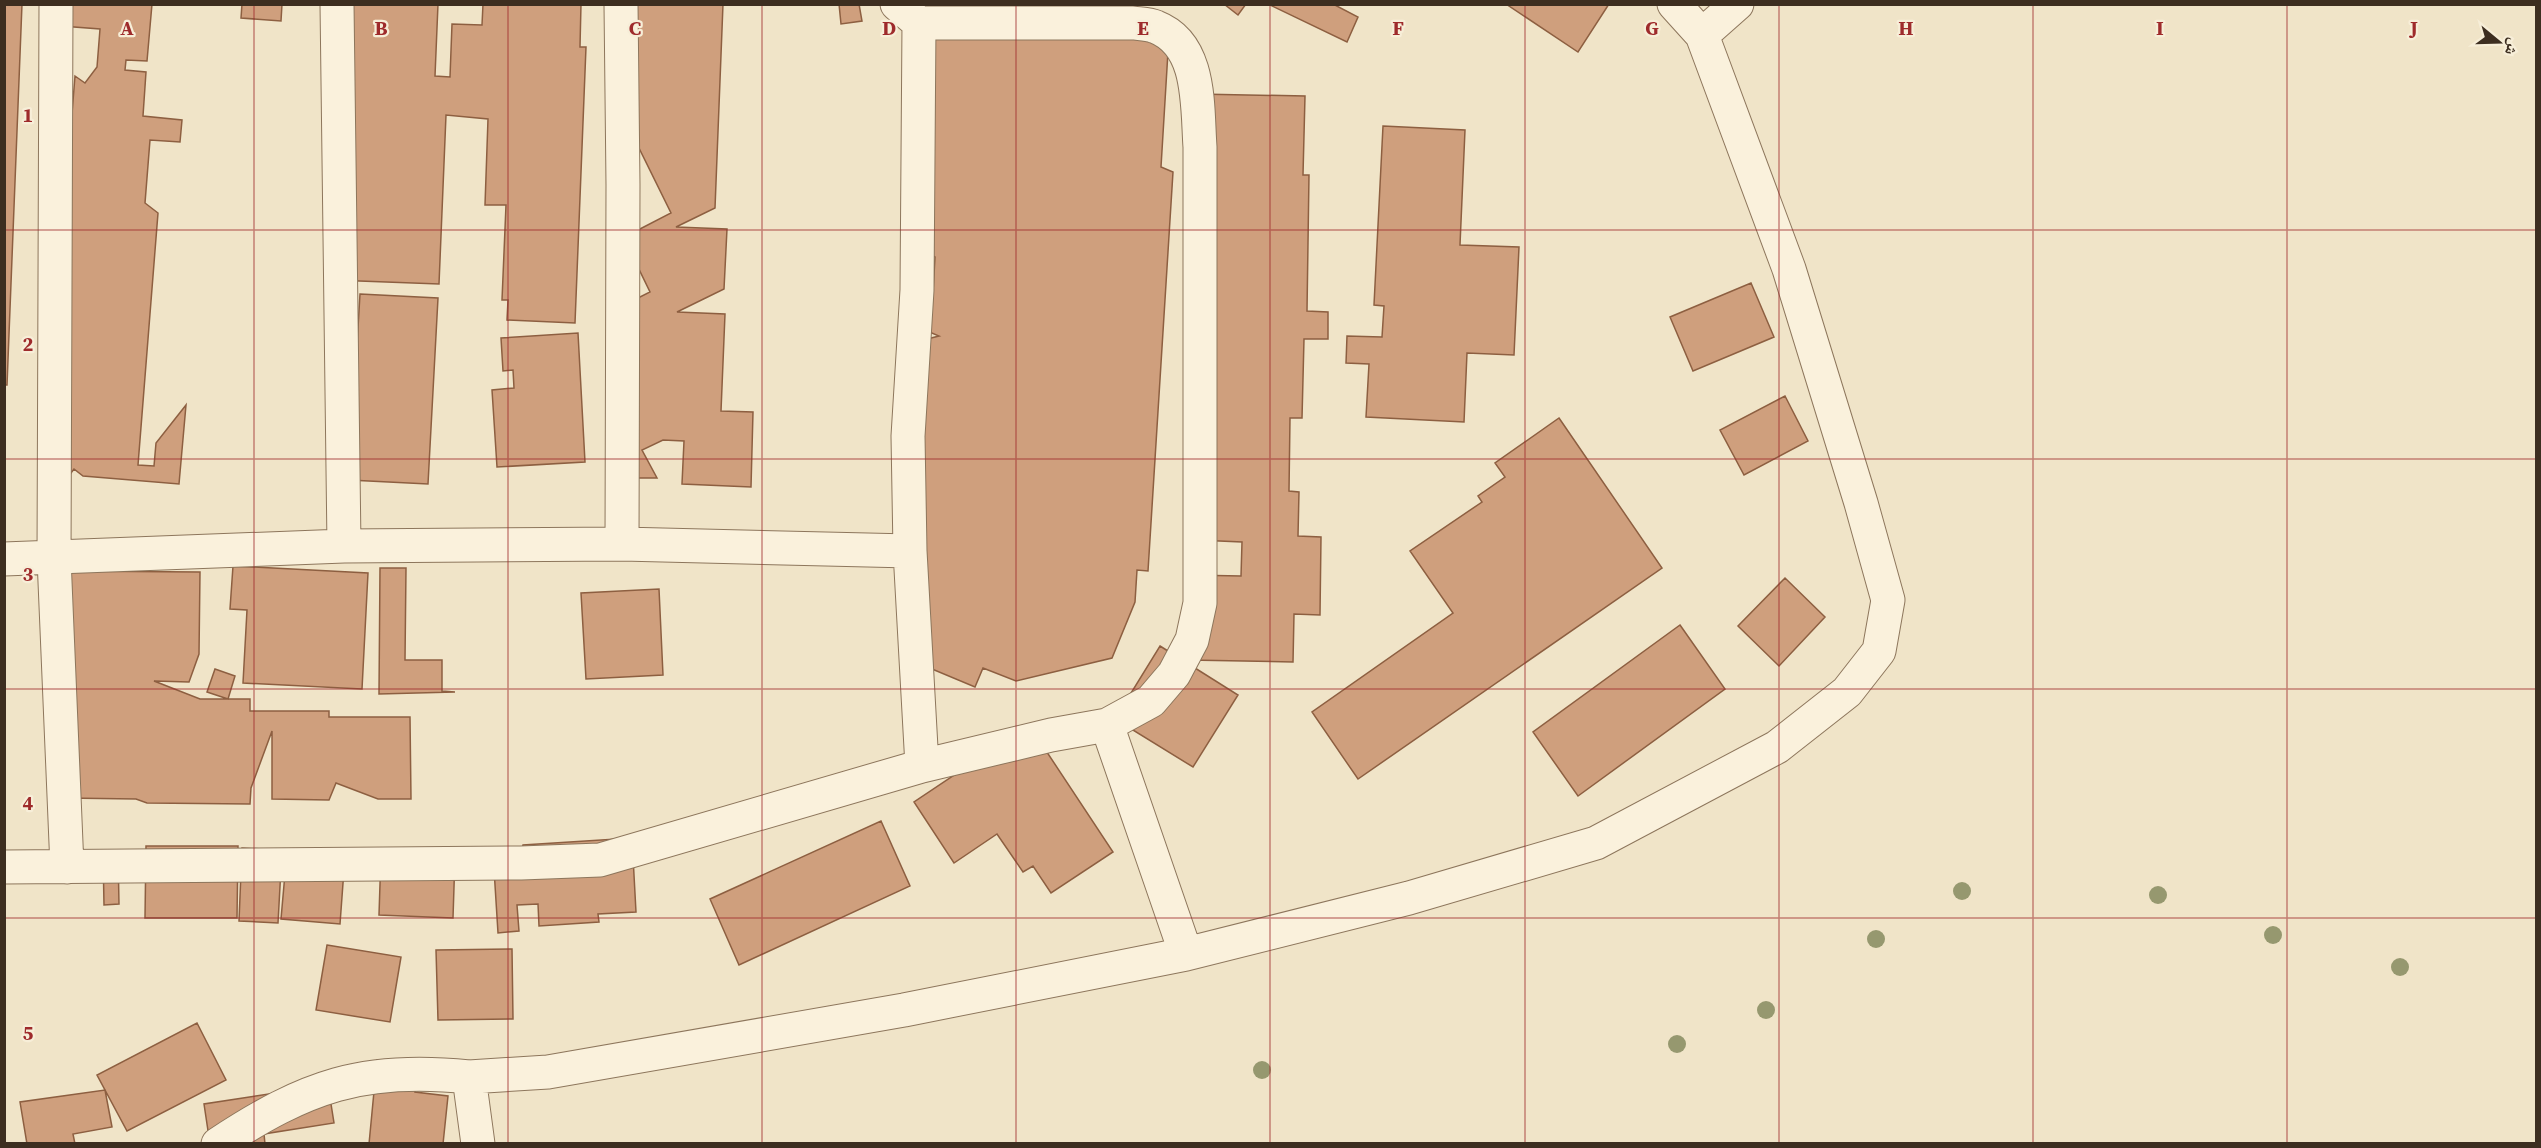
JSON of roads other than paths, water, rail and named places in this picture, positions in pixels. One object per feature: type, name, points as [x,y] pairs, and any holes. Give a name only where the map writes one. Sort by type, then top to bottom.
[{"type":"street","points":[[56,4],[54,558],[67,867]]},
{"type":"street","points":[[337,4],[344,546]]},
{"type":"street","points":[[621,4],[622,544]]},
{"type":"street","points":[[218,1143],[271,1110],[312,1092],[354,1080],[393,1073],[428,1072],[470,1077],[500,1077],[571,1068],[904,1010],[1186,954],[1409,898],[1596,843],[1778,747],[1847,692],[1879,651],[1888,600],[1862,503],[1789,269],[1702,35],[1674,4]]},
{"type":"street","points":[[1702,35],[1737,4]]},
{"type":"street","points":[[4,867],[521,863],[600,860],[922,766],[1051,735],[1107,725],[1151,701],[1174,674],[1191,640],[1200,603],[1200,147],[1195,80],[1184,51],[1173,38],[1155,27],[1133,23],[908,14],[916,290],[908,436],[910,551],[922,766]]},
{"type":"street","points":[[4,559],[344,546],[622,544],[910,551]]},
{"type":"street","points":[[1107,725],[1186,954]]},
{"type":"street","points":[[470,1077],[478,1143]]}]
